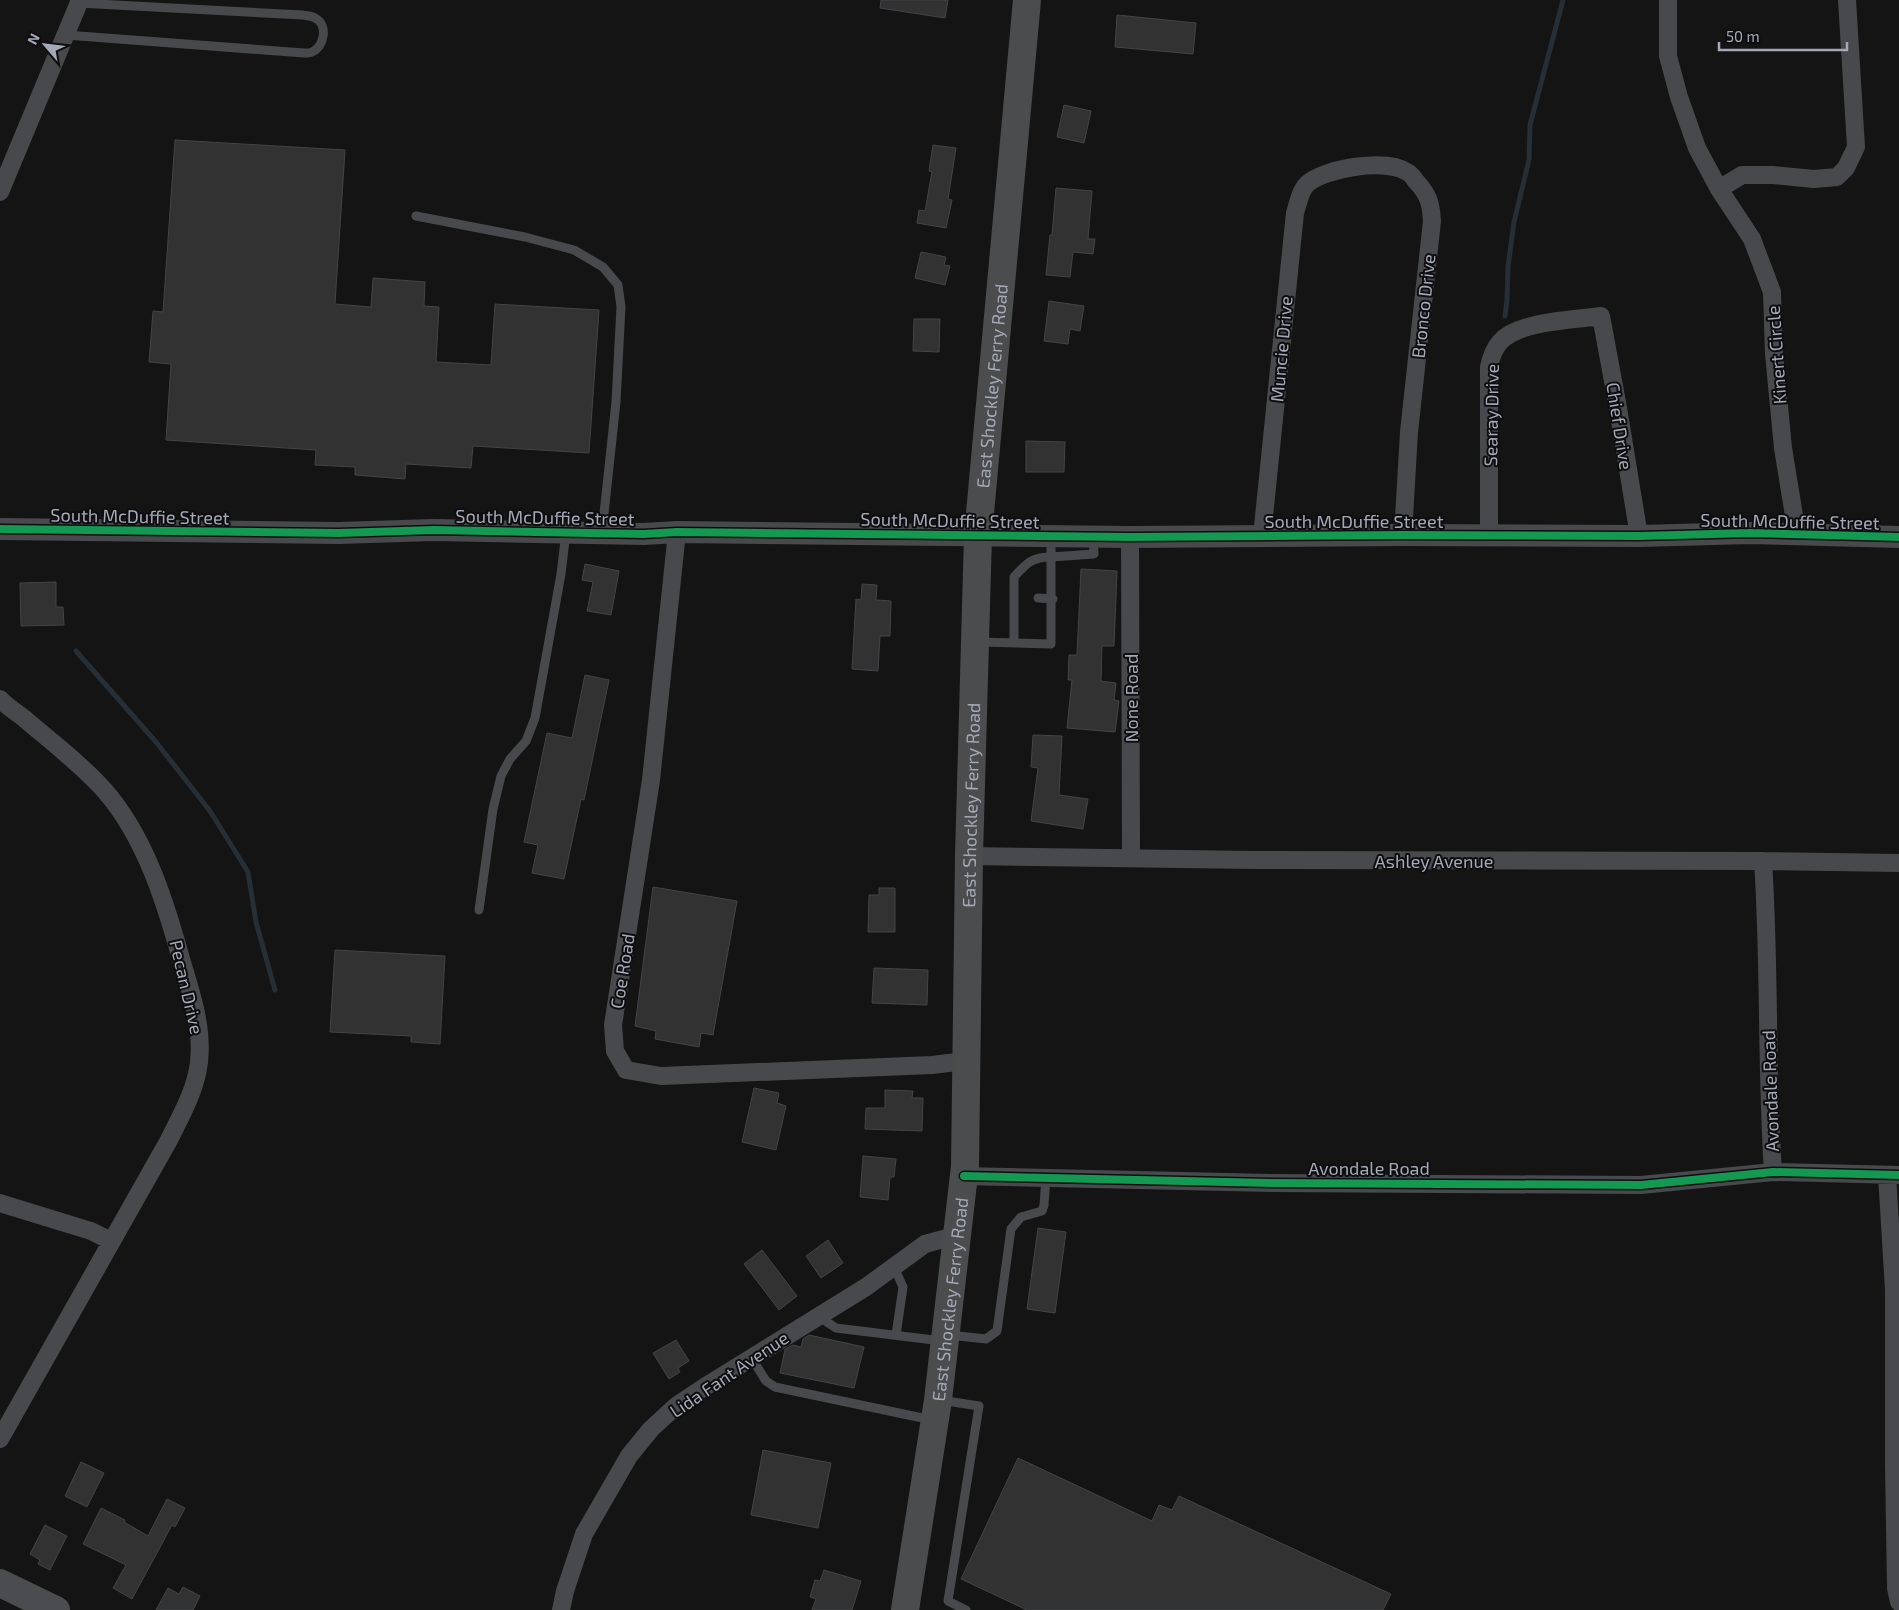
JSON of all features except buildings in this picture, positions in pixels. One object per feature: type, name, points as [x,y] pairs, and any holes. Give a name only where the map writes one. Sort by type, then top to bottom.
[{"type":"highway","name":"East Shockley Ferry Road","points":[[905,1610],[936,1410],[964,1176],[969,856],[978,535],[1027,0]]},
{"type":"main road","points":[[0,1583],[56,1610]]},
{"type":"street","name":"Kinert Circle","points":[[1668,0],[1668,56],[1679,97],[1697,148],[1727,203],[1752,239],[1772,292],[1774,354],[1783,448],[1797,534]]},
{"type":"street","points":[[1720,189],[1742,174],[1773,175],[1814,180],[1837,177],[1846,168],[1856,147],[1847,0]]},
{"type":"street","points":[[0,192],[79,2]]},
{"type":"street","name":"Bronco Drive","points":[[1323,174],[1353,166],[1392,166],[1407,171],[1425,191],[1431,206],[1432,221],[1409,432],[1403,535]]},
{"type":"street","name":"Muncie Drive","points":[[1262,536],[1295,213],[1306,185],[1323,174]]},
{"type":"street","name":"Searay Drive","points":[[1490,536],[1489,366],[1493,351],[1501,340],[1512,332],[1527,326],[1601,316]]},
{"type":"street","name":"Chief Drive","points":[[1601,316],[1639,536]]},
{"type":"street","name":"South McDuffie Street","points":[[0,529],[339,533],[434,530],[644,534],[677,532],[978,535],[1051,546],[1093,537],[1639,536],[1750,533],[1899,537]]},
{"type":"street","name":"Coe Road","points":[[677,532],[651,780],[613,1025],[615,1051],[626,1070],[661,1076],[932,1065],[966,1061]]},
{"type":"street","name":"None Road","points":[[1130,537],[1131,858]]},
{"type":"street","name":"Pecan Drive","points":[[0,699],[80,766],[115,804],[134,832],[150,867],[173,929],[199,1024],[199,1064],[192,1089],[169,1140],[0,1439]]},
{"type":"street","name":"Ashley Avenue","points":[[969,856],[1264,860],[1899,863]]},
{"type":"street","name":"Avondale Road","points":[[964,1176],[1271,1183],[1641,1184],[1773,1172],[1769,1115],[1768,930],[1763,861]]},
{"type":"street","points":[[1773,1172],[1893,1175],[1894,1484],[1896,1588],[1899,1602]]},
{"type":"street","points":[[0,1203],[91,1231],[112,1241]]},
{"type":"street","name":"Lida Fant Avenue","points":[[561,1610],[565,1591],[584,1534],[629,1456],[651,1429],[676,1406],[751,1357],[866,1287],[925,1244],[958,1235]]},
{"type":"lane","points":[[66,35],[304,53],[313,52],[319,46],[323,37],[324,29],[320,22],[316,18],[303,15],[79,2]]},
{"type":"lane","points":[[416,216],[525,237],[574,250],[603,267],[618,285],[621,306],[616,402],[602,532]]},
{"type":"lane","points":[[479,910],[493,809],[501,776],[510,758],[526,741],[535,718],[561,574],[566,532]]},
{"type":"lane","points":[[975,642],[1051,644],[1051,546]]},
{"type":"lane","points":[[1014,643],[1016,599],[1014,577],[1051,546]]},
{"type":"lane","points":[[1038,598],[1052,599]]},
{"type":"lane","points":[[818,1316],[836,1328],[896,1335],[986,1339],[997,1331],[1011,1229],[1021,1217],[1042,1211],[1046,1178]]},
{"type":"lane","points":[[894,1267],[903,1287],[896,1335]]},
{"type":"lane","points":[[751,1357],[766,1381],[775,1387],[936,1410],[979,1406],[948,1601],[966,1610]]},
{"type":"waterway","points":[[1505,316],[1508,267],[1514,222],[1529,160],[1530,125],[1563,0]]},
{"type":"waterway","points":[[76,651],[156,742],[210,811],[248,872],[256,922],[275,990]]},
{"type":"cycle path","points":[[0,529],[339,533],[434,530],[644,534],[677,532],[1130,537],[1639,536],[1750,533],[1899,537]]},
{"type":"cycle path","points":[[964,1176],[1271,1183],[1641,1185],[1773,1172],[1899,1175]]}]
